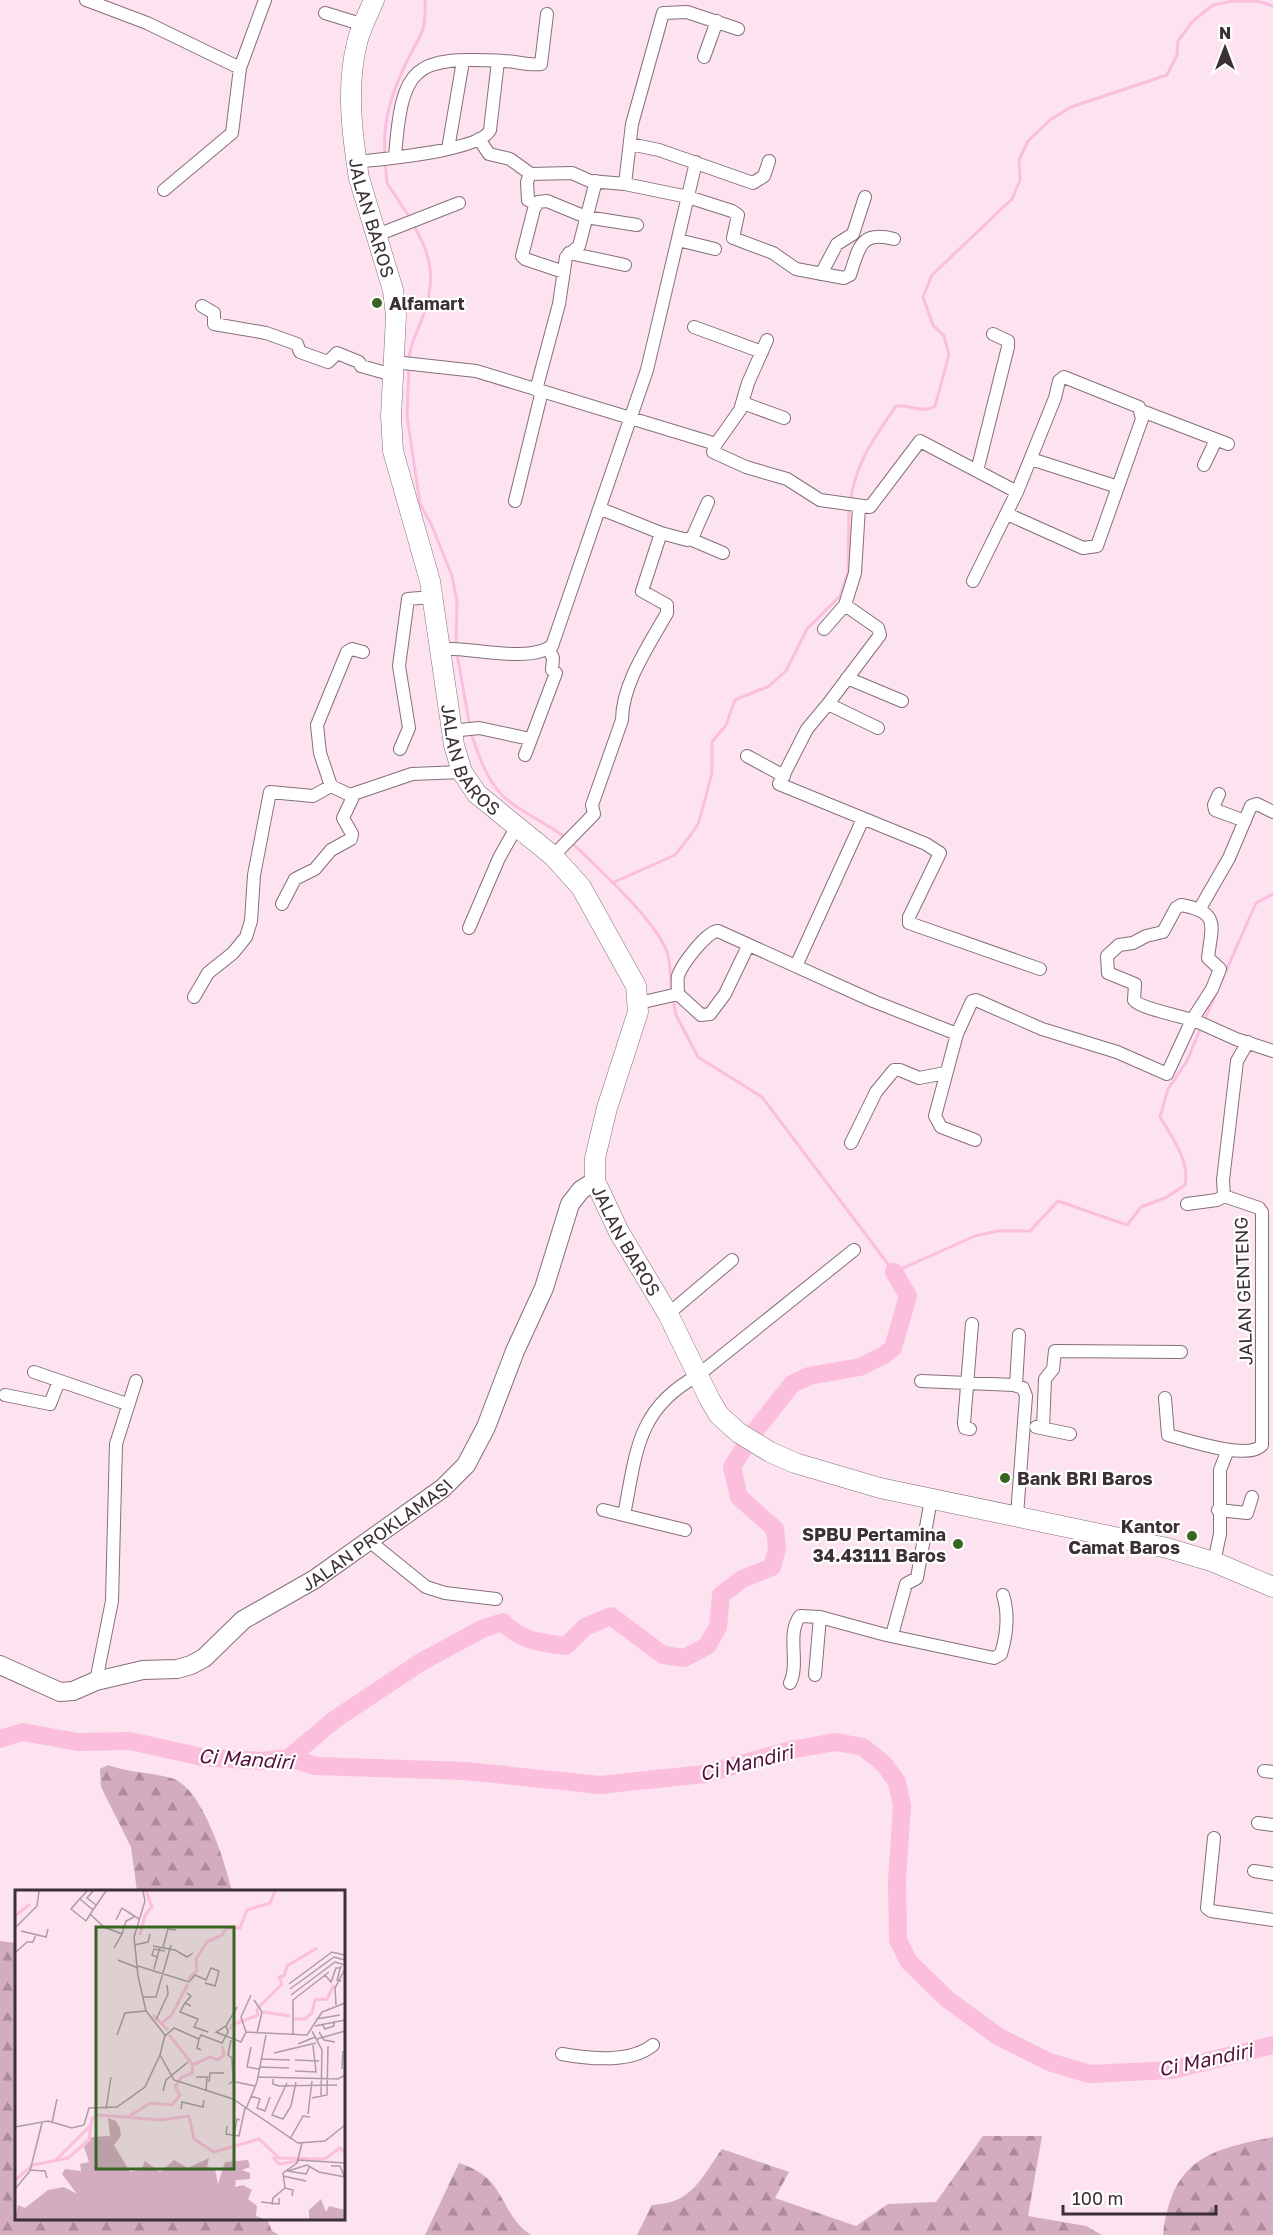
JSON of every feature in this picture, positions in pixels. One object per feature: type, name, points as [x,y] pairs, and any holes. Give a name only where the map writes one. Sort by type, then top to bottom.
[{"type":"main road","name":"JALAN BAROS","points":[[374,0],[353,62],[350,94],[356,162],[393,290],[396,316],[393,451],[432,597],[449,648],[463,729],[462,772],[477,794],[516,828],[557,852],[581,887],[636,986],[639,1003],[600,1135],[595,1158],[595,1181],[619,1232],[668,1314],[697,1376],[719,1414],[739,1433],[770,1452],[827,1473],[931,1499]]},
{"type":"main road","points":[[931,1499],[1017,1515],[1167,1548],[1214,1562],[1273,1587]]},
{"type":"street","points":[[86,0],[147,23],[240,68]]},
{"type":"street","points":[[164,190],[232,133],[240,68],[265,0]]},
{"type":"street","points":[[625,184],[632,124],[643,76],[663,13],[687,12],[738,29]]},
{"type":"street","points":[[326,13],[364,25]]},
{"type":"street","points":[[388,158],[402,101],[413,76],[429,64],[498,61],[541,64],[547,14]]},
{"type":"street","points":[[704,57],[717,21]]},
{"type":"street","points":[[448,149],[463,61]]},
{"type":"street","points":[[356,162],[448,149],[479,139],[490,130],[498,61]]},
{"type":"street","points":[[479,139],[489,154],[514,160],[530,174],[569,173],[596,181],[625,184],[688,197],[738,214],[733,238],[772,253],[790,267],[849,277],[857,253],[867,238],[875,235],[894,238]]},
{"type":"street","points":[[630,144],[696,162],[753,183],[764,176],[769,161]]},
{"type":"street","points":[[449,648],[517,654],[552,646],[647,370],[696,162]]},
{"type":"street","points":[[530,174],[527,197],[529,202],[536,204],[547,201],[586,217],[637,225]]},
{"type":"street","points":[[515,501],[564,272],[569,253],[579,246],[596,181]]},
{"type":"street","points":[[821,274],[837,244],[853,234],[865,197]]},
{"type":"street","points":[[377,234],[407,225],[459,203]]},
{"type":"street","points":[[536,204],[523,257],[564,272]]},
{"type":"street","points":[[678,240],[715,249]]},
{"type":"street","points":[[569,253],[625,265]]},
{"type":"street","points":[[202,306],[214,313],[213,323],[283,339],[297,344],[300,352],[328,362],[337,353],[359,362],[360,366],[396,367],[416,364],[476,371],[716,444]]},
{"type":"street","points":[[694,327],[762,352]]},
{"type":"street","points":[[977,471],[1008,347],[1008,341],[993,334]]},
{"type":"street","points":[[767,340],[743,403],[736,417],[716,444],[713,452],[717,456],[780,476],[820,500],[856,506],[872,504],[920,441],[1017,492]]},
{"type":"street","points":[[973,581],[1017,492],[1059,381],[1064,377],[1138,406],[1142,411],[1228,444]]},
{"type":"street","points":[[743,403],[784,418]]},
{"type":"street","points":[[1007,514],[1089,548],[1097,546],[1142,419],[1142,411]]},
{"type":"street","points":[[1204,465],[1216,440]]},
{"type":"street","points":[[1031,459],[1119,487]]},
{"type":"street","points":[[690,539],[708,502]]},
{"type":"street","points":[[824,630],[845,605],[855,573],[856,506]]},
{"type":"street","points":[[601,509],[661,533],[690,539],[723,553]]},
{"type":"street","points":[[557,852],[594,814],[592,805],[621,724],[622,706],[641,660],[667,614],[667,605],[642,591],[661,533]]},
{"type":"street","points":[[400,749],[409,728],[399,666],[408,599],[432,597]]},
{"type":"street","points":[[845,605],[880,631],[878,638],[807,729],[779,784],[926,844],[939,853],[909,916],[909,923],[1040,969]]},
{"type":"street","points":[[525,755],[556,673],[552,670],[553,658],[548,648]]},
{"type":"street","points":[[363,652],[352,649],[347,652],[317,725],[320,753],[330,786],[350,795],[412,774],[462,772]]},
{"type":"street","points":[[847,678],[902,702]]},
{"type":"street","points":[[828,704],[878,728]]},
{"type":"street","points":[[463,729],[530,739]]},
{"type":"street","points":[[747,756],[784,776]]},
{"type":"street","points":[[194,998],[208,972],[233,953],[246,937],[251,921],[254,875],[268,794],[274,792],[313,796],[330,786]]},
{"type":"street","points":[[1219,794],[1214,809],[1245,820]]},
{"type":"street","points":[[282,904],[296,879],[315,869],[331,850],[351,839],[352,834],[344,818],[352,800],[350,795]]},
{"type":"street","points":[[1199,910],[1220,876],[1253,804],[1273,812]]},
{"type":"street","points":[[796,966],[863,819]]},
{"type":"street","points":[[469,928],[499,858],[516,828]]},
{"type":"street","points":[[975,1140],[940,1127],[936,1121],[935,1109],[957,1034],[972,1001],[976,1000],[1042,1029],[1117,1052],[1167,1074],[1199,1022],[1220,969],[1208,958],[1214,933],[1212,923],[1199,910],[1179,905],[1163,932],[1114,947],[1106,963],[1106,969],[1113,976],[1135,984],[1134,999],[1137,1004],[1199,1022],[1273,1051]]},
{"type":"street","points":[[673,996],[681,970],[710,933],[718,931],[873,1001],[957,1034]]},
{"type":"street","points":[[639,1003],[673,996],[700,1015],[710,1014],[729,988],[748,946]]},
{"type":"street","name":"JALAN GENTENG","points":[[1227,1452],[1256,1450],[1262,1444],[1264,1304],[1262,1212],[1259,1208],[1224,1196],[1223,1180],[1238,1061],[1248,1042]]},
{"type":"street","points":[[851,1143],[876,1092],[894,1071],[900,1070],[919,1078],[945,1073]]},
{"type":"street","name":"JALAN PROKLAMASI","points":[[0,1665],[60,1692],[73,1691],[96,1681],[143,1670],[177,1669],[191,1665],[204,1658],[243,1620],[315,1579],[443,1488],[466,1465],[486,1427],[515,1351],[544,1288],[570,1204],[581,1190],[595,1181]]},
{"type":"street","points":[[1187,1204],[1217,1200],[1224,1196]]},
{"type":"street","points":[[624,1515],[640,1436],[652,1414],[670,1394],[697,1376],[854,1250]]},
{"type":"street","points":[[668,1314],[732,1260]]},
{"type":"street","points":[[969,1429],[964,1425],[972,1324]]},
{"type":"street","points":[[1016,1385],[1019,1335]]},
{"type":"street","points":[[1043,1428],[1045,1379],[1053,1370],[1055,1351],[1182,1352]]},
{"type":"street","points":[[34,1372],[127,1404]]},
{"type":"street","points":[[5,1395],[50,1404],[59,1381]]},
{"type":"street","points":[[96,1681],[112,1601],[115,1567],[114,1459],[120,1425],[136,1381]]},
{"type":"street","points":[[921,1381],[1016,1385],[1023,1388],[1026,1396],[1022,1480],[1017,1515]]},
{"type":"street","points":[[1165,1398],[1168,1435],[1227,1452],[1220,1470],[1218,1510],[1220,1534],[1214,1562]]},
{"type":"street","points":[[1024,1426],[1070,1434]]},
{"type":"street","points":[[1218,1510],[1246,1513],[1252,1497]]},
{"type":"street","points":[[892,1635],[906,1584],[918,1577],[931,1499]]},
{"type":"street","points":[[603,1510],[685,1530]]},
{"type":"street","points":[[368,1540],[426,1587],[445,1593],[496,1599]]},
{"type":"street","points":[[790,1683],[794,1676],[797,1620],[800,1616],[820,1617],[998,1657],[1006,1639],[1007,1608],[1003,1595]]},
{"type":"street","points":[[816,1675],[820,1617]]},
{"type":"street","points":[[1258,1823],[1273,1825]]},
{"type":"street","points":[[1214,1838],[1207,1908],[1211,1911],[1273,1920]]},
{"type":"street","points":[[1254,1871],[1273,1874]]},
{"type":"street","points":[[562,2054],[579,2057],[626,2056],[646,2051],[653,2045]]},
{"type":"green space","points":[[108,1765],[171,1778],[182,1784],[193,1795],[210,1827],[224,1862],[232,1890],[137,1890],[131,1847],[101,1787],[100,1769]]},
{"type":"green space","points":[[0,1941],[15,1943],[15,2220],[267,2220],[272,2231],[279,2235],[0,2235]]},
{"type":"green space","points":[[983,2136],[1042,2136],[1028,2216],[1086,2226],[1102,2235],[637,2235],[652,2205],[677,2200],[694,2188],[722,2149],[789,2172],[775,2198],[856,2226],[888,2204],[936,2202]]},
{"type":"green space","points":[[1273,2137],[1273,2235],[1163,2235],[1168,2210],[1184,2174],[1212,2154],[1229,2147]]},
{"type":"green space","points":[[459,2163],[488,2178],[518,2224],[531,2235],[425,2235]]},
{"type":"waterway","points":[[385,156],[384,143],[389,107],[402,73],[422,33],[425,20],[425,0]]},
{"type":"waterway","points":[[850,502],[862,462],[873,440],[896,406],[921,409],[935,406],[949,355],[944,336],[933,325],[923,297],[932,275],[1012,199],[1020,180],[1019,160],[1028,141],[1050,120],[1071,107],[1167,75],[1177,55],[1178,41],[1193,21],[1213,5],[1232,1],[1257,1],[1273,6]]},
{"type":"waterway","points":[[385,162],[387,183],[410,218]]},
{"type":"waterway","points":[[409,359],[431,281],[425,248],[413,224]]},
{"type":"waterway","points":[[409,366],[407,416],[420,504],[432,526],[452,576],[457,601],[456,644]]},
{"type":"waterway","points":[[612,883],[675,855],[698,824],[712,773],[712,742],[726,725],[735,700],[769,686],[786,671],[807,629],[840,596],[848,572],[849,509]]},
{"type":"waterway","points":[[457,654],[470,727]]},
{"type":"waterway","points":[[471,733],[486,771],[503,796],[566,838]]},
{"type":"waterway","points":[[571,842],[626,896],[653,927],[668,955],[672,993]]},
{"type":"waterway","points":[[1204,1021],[1256,903],[1273,894]]},
{"type":"waterway","points":[[673,999],[676,1015],[698,1057],[762,1097],[894,1272],[975,1236],[997,1231],[1030,1231],[1058,1201],[1127,1225],[1141,1207],[1167,1197],[1185,1185],[1186,1176],[1182,1158],[1175,1141],[1160,1117],[1168,1089],[1187,1061],[1201,1027]]},
{"type":"waterway","points":[[289,1758],[334,1720],[421,1662],[482,1629],[503,1622],[524,1637],[566,1646],[585,1627],[611,1616],[663,1655],[684,1658],[707,1646],[718,1627],[721,1595],[742,1579],[772,1567],[777,1549],[775,1529],[739,1497],[732,1467],[755,1431],[792,1384],[809,1376],[860,1367],[893,1348],[908,1296],[894,1272]]},
{"type":"waterway","name":"Ci Mandiri","points":[[0,1739],[23,1732],[78,1742],[130,1741],[202,1757],[262,1761],[289,1758],[316,1766],[465,1771],[600,1785],[704,1774],[795,1749],[836,1742],[863,1747],[884,1764],[897,1782],[902,1806],[897,1881],[898,1940],[909,1962],[947,1999],[999,2037],[1049,2062],[1090,2074],[1172,2070],[1273,2045]]},
{"type":"place","name":"Alfamart","points":[[377,303]]},
{"type":"place","name":"Bank BRI Baros","points":[[1005,1478]]},
{"type":"place","name":"Kantor Camat Baros","points":[[1192,1536]]},
{"type":"place","name":"SPBU Pertamina 34.43111 Baros","points":[[958,1544]]}]
